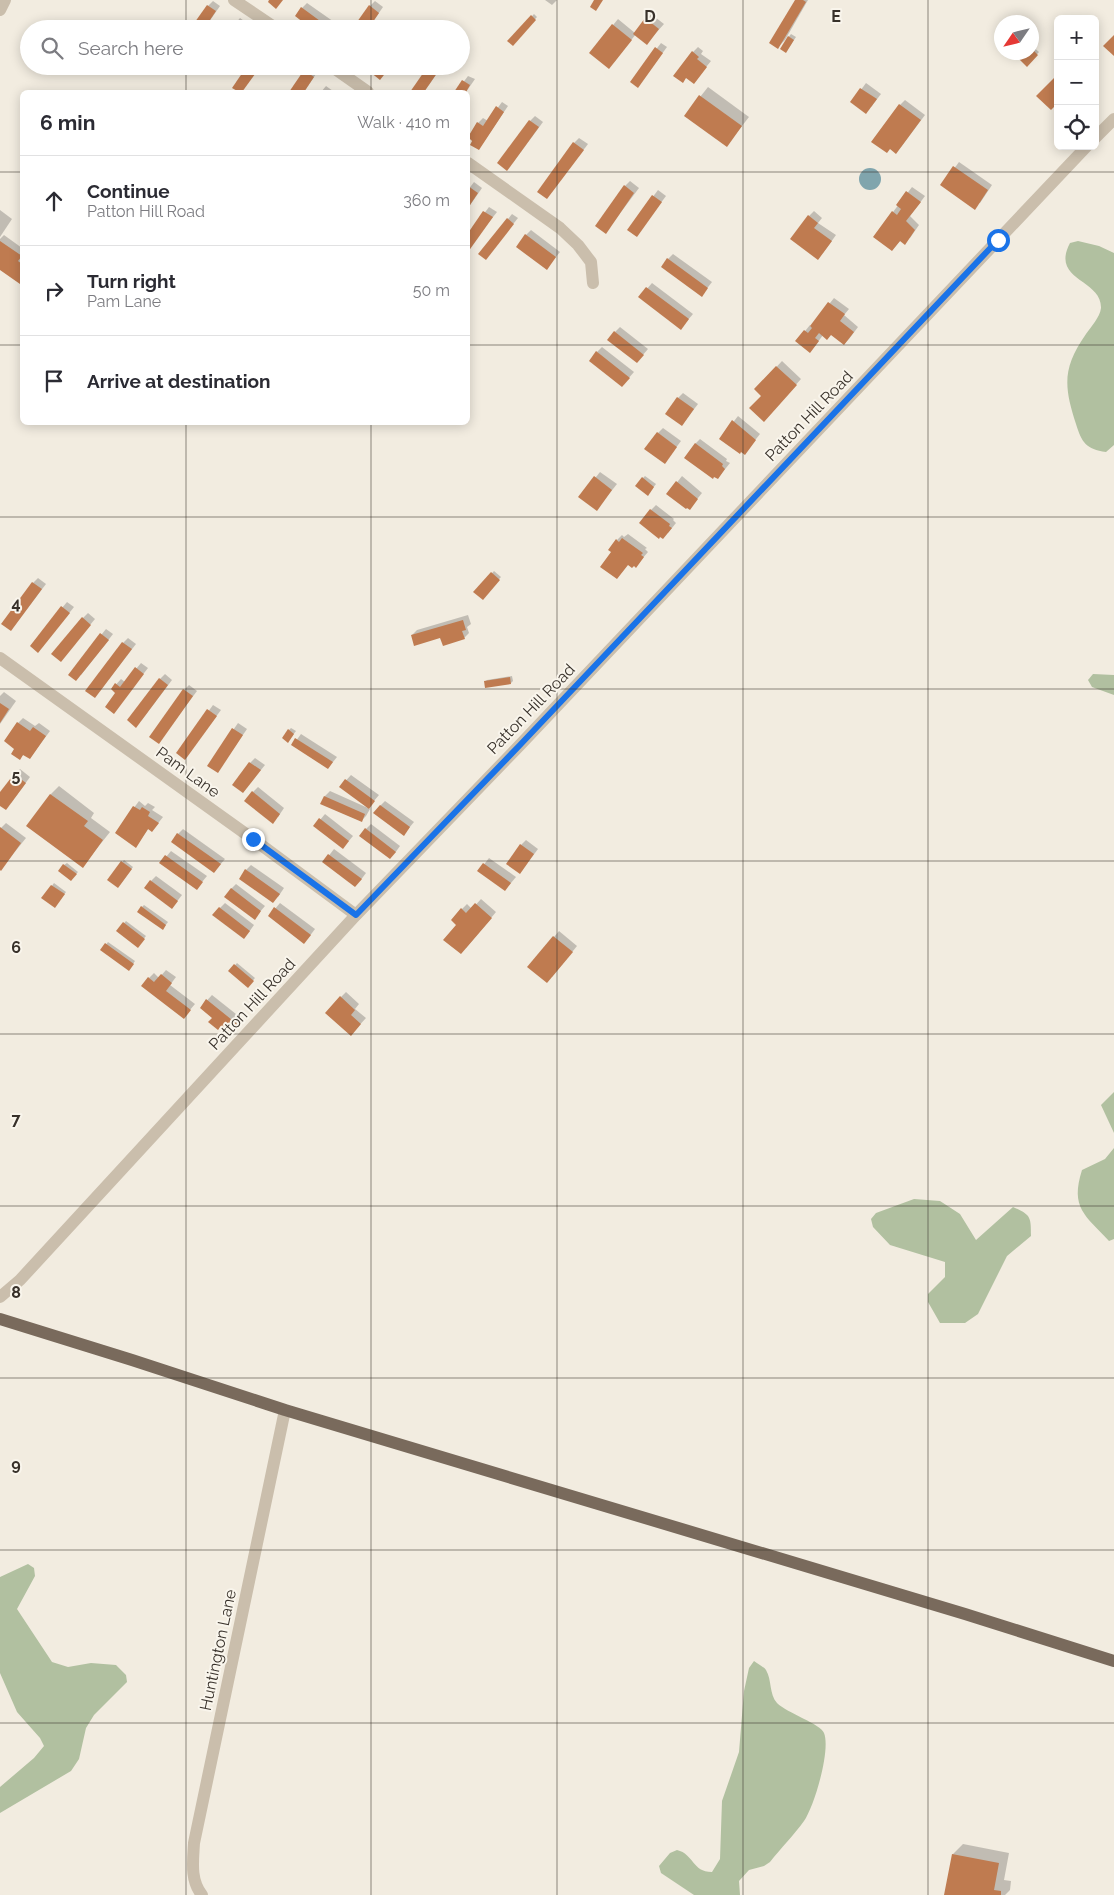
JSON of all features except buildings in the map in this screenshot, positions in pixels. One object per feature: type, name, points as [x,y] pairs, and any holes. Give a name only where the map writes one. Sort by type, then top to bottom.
[{"type":"main road","points":[[0,1319],[285,1410],[965,1614],[1114,1661]]},
{"type":"street","points":[[0,10],[5,0]]},
{"type":"street","points":[[234,0],[264,20]]},
{"type":"street","points":[[344,75],[365,90]]},
{"type":"street","points":[[1099,134],[1114,119]]},
{"type":"street","name":"Patton Hill Road","points":[[0,1296],[20,1280],[356,915],[1083,150]]},
{"type":"street","points":[[470,164],[560,228],[578,245],[591,262],[593,283]]},
{"type":"street","name":"Pam Lane","points":[[0,658],[246,833],[356,915]]},
{"type":"street","name":"Huntington Lane","points":[[202,1895],[194,1879],[192,1864],[194,1842],[285,1410]]},
{"type":"green space","points":[[1078,241],[1099,246],[1114,253],[1114,445],[1106,452],[1089,447],[1083,440],[1078,431],[1069,399],[1069,368],[1078,346],[1097,318],[1101,308],[1099,298],[1094,291],[1071,273],[1067,265],[1066,256],[1070,243]]},
{"type":"green space","points":[[1093,674],[1114,675],[1114,695],[1092,687],[1088,680]]},
{"type":"green space","points":[[1114,1092],[1114,1133],[1101,1105]]},
{"type":"green space","points":[[1114,1148],[1114,1239],[1109,1241],[1082,1210],[1078,1193],[1082,1170],[1105,1159]]},
{"type":"green space","points":[[914,1199],[940,1201],[960,1214],[976,1240],[1013,1207],[1029,1217],[1031,1236],[1007,1256],[978,1314],[965,1323],[940,1323],[928,1302],[928,1294],[945,1277],[945,1262],[890,1245],[873,1227],[871,1219],[876,1213]]},
{"type":"green space","points":[[28,1564],[34,1568],[35,1576],[17,1609],[52,1662],[68,1667],[91,1663],[116,1665],[126,1675],[127,1682],[94,1715],[86,1728],[79,1759],[71,1771],[0,1813],[0,1787],[34,1758],[44,1746],[40,1738],[17,1712],[0,1673],[0,1577]]},
{"type":"green space","points":[[754,1661],[766,1670],[774,1699],[777,1703],[817,1726],[824,1733],[826,1741],[820,1778],[812,1804],[804,1821],[770,1862],[764,1866],[749,1870],[739,1881],[740,1895],[694,1895],[661,1873],[659,1866],[670,1853],[677,1850],[687,1855],[700,1869],[705,1871],[712,1872],[720,1859],[722,1801],[739,1752],[744,1691],[749,1668]]},
{"type":"water","points":[[870,168],[880,175],[881,179],[874,189],[870,190],[860,183],[859,179],[866,169]]},
{"type":"route","points":[[253,839],[356,915],[519,746],[998,240]]}]
